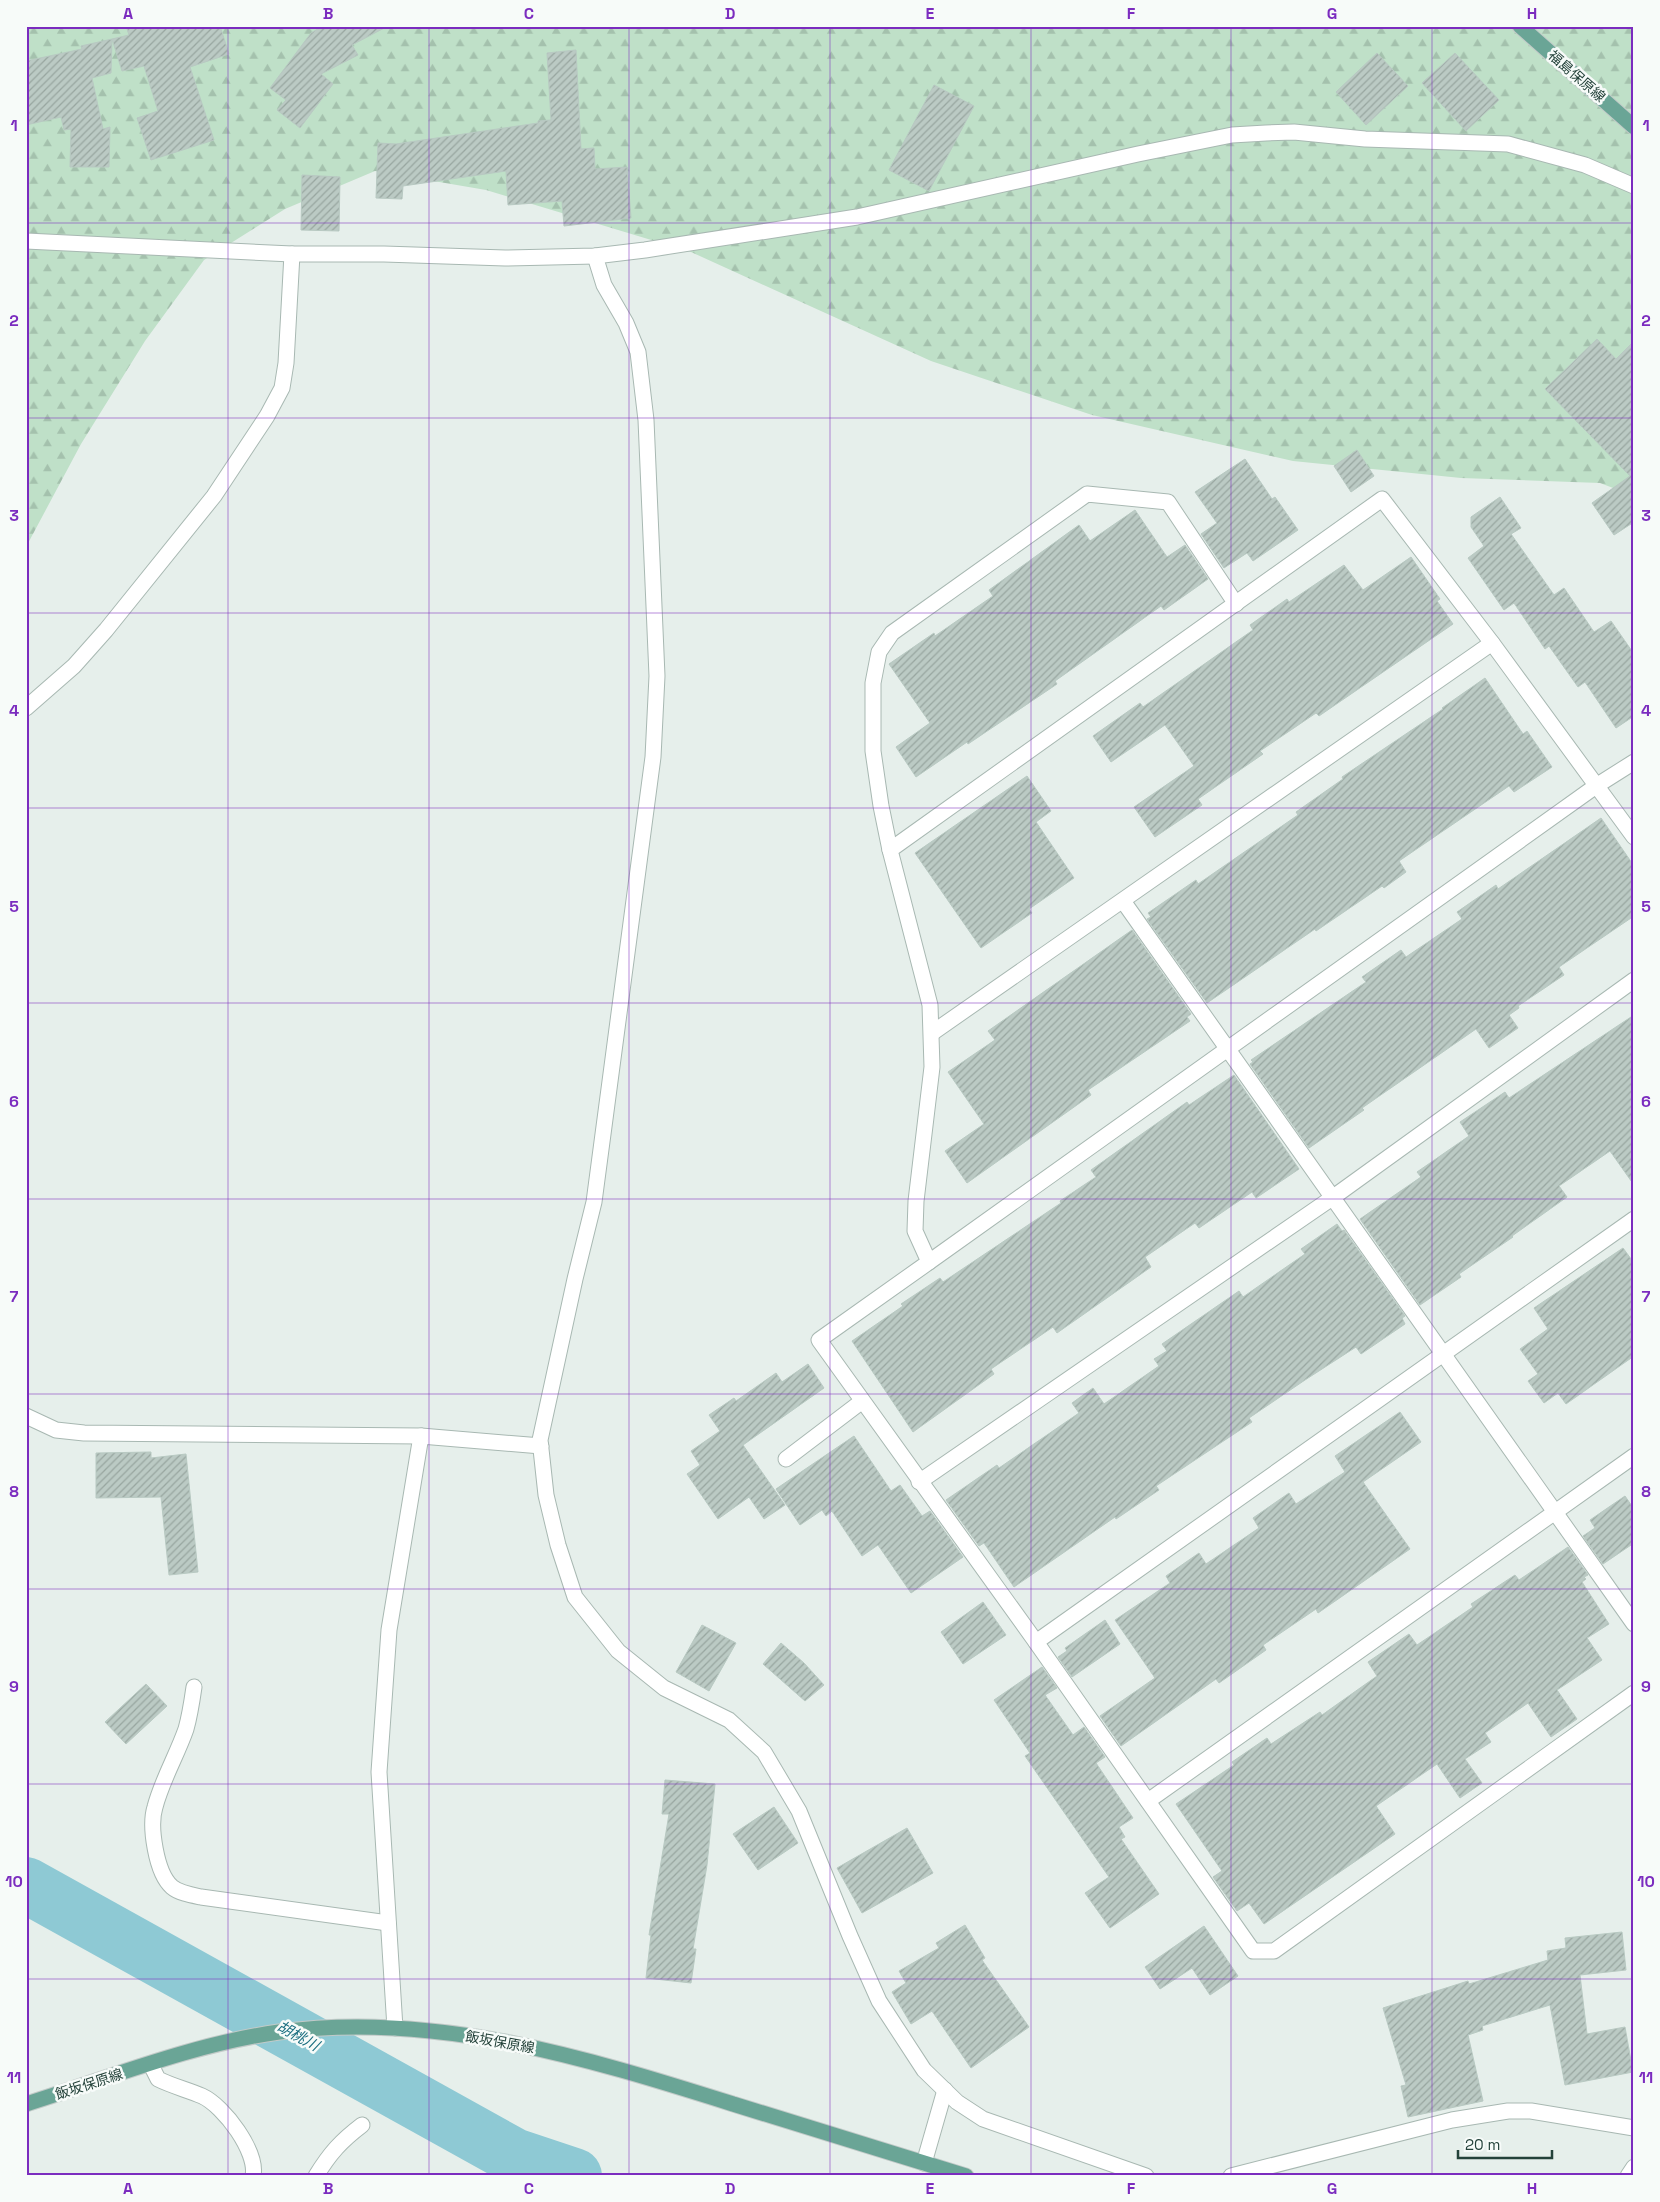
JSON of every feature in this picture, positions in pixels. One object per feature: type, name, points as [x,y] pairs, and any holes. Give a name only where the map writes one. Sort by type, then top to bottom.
[{"type":"main road","name":"福島保原線","points":[[1520,26],[1634,126]]},
{"type":"main road","name":"飯坂保原線","points":[[26,2104],[242,2039],[281,2032],[391,2028],[462,2035],[521,2044],[607,2065],[966,2176]]},
{"type":"street","points":[[26,241],[292,254],[384,254],[505,258],[595,256],[857,217],[1232,135],[1294,132],[1365,139],[1508,144],[1585,166],[1634,186]]},
{"type":"street","points":[[26,708],[74,666],[106,630],[214,496],[266,416],[282,388],[292,254]]},
{"type":"street","points":[[595,256],[604,285],[626,324],[638,352],[646,420],[657,686],[653,757],[594,1202],[552,1380],[540,1440],[546,1495],[558,1546],[575,1597],[618,1651],[664,1688],[729,1720],[764,1752],[799,1811],[850,1936],[879,2001],[924,2070],[957,2102],[983,2119],[1146,2176]]},
{"type":"street","points":[[929,1262],[915,1231],[916,1201],[932,1067],[930,1005],[890,850],[873,751],[873,683],[879,652],[892,633],[1087,494],[1168,502],[1236,604]]},
{"type":"street","points":[[890,850],[1382,499],[1492,643],[1634,837]]},
{"type":"street","points":[[932,1033],[1492,643]]},
{"type":"street","points":[[1634,762],[1596,786],[818,1340],[1036,1642],[1253,1951],[1274,1951],[1634,1693]]},
{"type":"street","points":[[1123,901],[1634,1624]]},
{"type":"street","points":[[919,1482],[1332,1198],[1634,980]]},
{"type":"street","points":[[1036,1642],[1634,1219]]},
{"type":"street","points":[[786,1459],[861,1402]]},
{"type":"street","points":[[26,1416],[56,1430],[84,1433],[421,1436],[541,1446]]},
{"type":"street","points":[[391,2028],[388,1923],[379,1772],[389,1630],[421,1436]]},
{"type":"street","points":[[1148,1802],[1634,1456]]},
{"type":"street","points":[[194,1687],[186,1729],[164,1779],[154,1809],[155,1850],[162,1873],[172,1887],[200,1898],[388,1923]]},
{"type":"street","points":[[151,2065],[158,2079],[204,2097],[231,2122],[251,2155],[254,2169],[253,2176]]},
{"type":"street","points":[[924,2162],[945,2090]]},
{"type":"street","points":[[1231,2176],[1452,2120],[1508,2111],[1531,2111],[1634,2128]]},
{"type":"street","points":[[316,2176],[330,2153],[339,2143],[362,2125]]},
{"type":"street","points":[[1628,2176],[1634,2168]]},
{"type":"green space","points":[[26,26],[1634,26],[1634,496],[1600,483],[1461,478],[1293,461],[1092,415],[931,361],[691,252],[486,190],[375,171],[285,209],[204,260],[145,341],[81,444],[26,547]]},
{"type":"building","points":[[126,26],[220,26],[229,54],[190,67],[214,140],[151,160],[137,118],[158,111],[144,66],[122,71],[112,39],[129,35]]},
{"type":"building","points":[[323,26],[388,26],[352,45],[358,55],[321,74],[333,84],[300,128],[277,110],[286,100],[270,88],[311,33]]},
{"type":"building","points":[[112,39],[111,73],[92,78],[103,129],[110,127],[109,167],[70,167],[71,129],[64,130],[61,117],[26,125],[26,61],[82,49],[81,46]]},
{"type":"building","points":[[576,50],[581,149],[594,148],[595,169],[627,167],[631,218],[564,226],[562,201],[508,205],[506,171],[403,186],[402,199],[376,198],[378,143],[396,144],[551,120],[547,53]]},
{"type":"building","points":[[1377,53],[1408,86],[1366,125],[1336,92]]},
{"type":"building","points":[[1455,53],[1499,100],[1466,131],[1422,83]]},
{"type":"building","points":[[934,85],[974,106],[929,191],[889,170]]},
{"type":"building","points":[[302,175],[340,177],[339,231],[301,230]]},
{"type":"building","points":[[1597,339],[1616,359],[1634,341],[1634,522],[1614,535],[1592,503],[1630,476],[1545,389]]},
{"type":"building","points":[[1357,450],[1374,476],[1351,492],[1334,466]]},
{"type":"building","points":[[1245,459],[1272,499],[1275,497],[1298,530],[1253,561],[1247,553],[1224,568],[1201,534],[1217,523],[1195,492]]},
{"type":"building","points":[[1500,497],[1521,528],[1511,534],[1554,595],[1564,588],[1594,632],[1611,621],[1634,654],[1634,716],[1616,728],[1585,682],[1578,687],[1549,646],[1545,649],[1514,603],[1504,610],[1468,558],[1484,546],[1471,527],[1471,517]]},
{"type":"building","points":[[1135,510],[1167,557],[1185,545],[1208,579],[1164,610],[1161,606],[1055,681],[1057,684],[916,777],[896,747],[930,723],[889,664],[934,633],[935,636],[993,596],[989,590],[1079,525],[1090,541]]},
{"type":"building","points":[[1411,557],[1440,599],[1437,601],[1453,624],[1319,716],[1316,713],[1260,751],[1263,754],[1198,799],[1202,805],[1155,837],[1134,807],[1194,766],[1165,725],[1111,762],[1093,736],[1140,703],[1143,707],[1253,630],[1250,625],[1287,599],[1289,602],[1344,565],[1363,590]]},
{"type":"building","points":[[1485,678],[1523,734],[1527,731],[1552,767],[1514,792],[1509,786],[1399,861],[1406,872],[1316,931],[1315,929],[1207,1003],[1147,919],[1151,917],[1148,913],[1196,880],[1198,884],[1298,815],[1296,812],[1343,779],[1342,777],[1443,709]]},
{"type":"building","points":[[1027,776],[1051,811],[1036,822],[1074,878],[1029,909],[1032,913],[981,948],[915,853]]},
{"type":"building","points":[[1601,818],[1634,866],[1634,916],[1559,967],[1564,975],[1518,1006],[1519,1008],[1509,1015],[1518,1028],[1489,1048],[1476,1029],[1362,1108],[1364,1110],[1309,1148],[1250,1064],[1253,1062],[1251,1060],[1366,982],[1362,977],[1401,950],[1406,957],[1462,919],[1457,912],[1496,885],[1498,889]]},
{"type":"building","points":[[1132,930],[1191,1014],[1187,1017],[1190,1021],[1088,1090],[1091,1095],[967,1183],[945,1151],[984,1124],[948,1072],[995,1040],[988,1031]]},
{"type":"building","points":[[1634,1015],[1634,1185],[1610,1151],[1559,1186],[1567,1197],[1459,1274],[1461,1277],[1420,1305],[1360,1219],[1421,1177],[1417,1172],[1469,1136],[1460,1122],[1505,1092],[1509,1098]]},
{"type":"building","points":[[1234,1075],[1299,1169],[1256,1198],[1252,1192],[1199,1228],[1195,1223],[1145,1257],[1151,1267],[1057,1333],[1053,1327],[991,1369],[994,1374],[913,1432],[852,1341],[903,1306],[901,1304],[940,1278],[943,1282],[1061,1203],[1060,1201],[1096,1177],[1091,1170],[1187,1102],[1189,1105]]},
{"type":"building","points":[[1337,1224],[1342,1231],[1344,1230],[1405,1316],[1402,1318],[1405,1324],[1361,1354],[1356,1347],[1305,1380],[1249,1418],[1252,1422],[1156,1486],[1159,1490],[1116,1519],[1115,1517],[1014,1587],[984,1543],[979,1546],[946,1500],[997,1465],[999,1468],[1079,1413],[1072,1403],[1093,1388],[1104,1404],[1159,1366],[1154,1359],[1167,1351],[1162,1344],[1239,1291],[1243,1297],[1305,1254],[1301,1249]]},
{"type":"building","points":[[1623,1248],[1634,1263],[1634,1356],[1566,1404],[1558,1393],[1544,1403],[1528,1381],[1538,1374],[1520,1349],[1548,1329],[1534,1308]]},
{"type":"building","points":[[808,1364],[824,1388],[743,1445],[785,1505],[764,1519],[749,1497],[718,1519],[687,1474],[700,1465],[691,1451],[720,1431],[709,1415],[734,1398],[736,1401],[776,1373],[782,1382]]},
{"type":"building","points":[[1400,1412],[1421,1442],[1363,1482],[1410,1549],[1318,1613],[1316,1609],[1263,1645],[1266,1650],[1219,1683],[1216,1679],[1121,1746],[1100,1716],[1155,1678],[1115,1620],[1170,1583],[1166,1576],[1199,1553],[1206,1564],[1259,1528],[1253,1518],[1289,1493],[1296,1504],[1345,1472],[1335,1456]]},
{"type":"building","points":[[854,1436],[891,1491],[900,1485],[922,1516],[930,1511],[963,1557],[911,1593],[878,1545],[862,1556],[832,1511],[826,1516],[822,1510],[800,1525],[776,1489]]},
{"type":"building","points":[[151,1452],[151,1458],[186,1454],[198,1572],[169,1575],[161,1497],[96,1498],[96,1453]]},
{"type":"building","points":[[1625,1496],[1634,1509],[1634,1543],[1603,1564],[1583,1536],[1595,1528],[1590,1520]]},
{"type":"building","points":[[1568,1547],[1588,1575],[1584,1577],[1586,1579],[1582,1582],[1609,1624],[1587,1638],[1602,1660],[1557,1690],[1577,1719],[1551,1737],[1528,1703],[1485,1733],[1491,1742],[1465,1759],[1482,1783],[1460,1798],[1437,1764],[1376,1806],[1395,1834],[1264,1924],[1249,1903],[1237,1911],[1213,1877],[1222,1871],[1176,1804],[1234,1765],[1232,1762],[1267,1738],[1271,1744],[1320,1712],[1322,1715],[1377,1676],[1368,1662],[1409,1634],[1417,1645],[1473,1607],[1471,1604],[1515,1575],[1519,1580]]},
{"type":"building","points":[[983,1602],[1006,1635],[963,1664],[941,1632]]},
{"type":"building","points":[[1105,1620],[1120,1644],[1072,1677],[1058,1657],[1067,1651],[1065,1648]]},
{"type":"building","points":[[702,1625],[736,1643],[709,1691],[676,1672]]},
{"type":"building","points":[[781,1643],[804,1663],[824,1685],[805,1701],[763,1664]]},
{"type":"building","points":[[1042,1667],[1057,1688],[1045,1695],[1073,1735],[1084,1727],[1105,1757],[1096,1763],[1133,1818],[1119,1827],[1125,1837],[1121,1839],[1159,1894],[1110,1928],[1085,1893],[1109,1877],[1025,1756],[1030,1753],[994,1700]]},
{"type":"building","points":[[146,1684],[167,1706],[126,1744],[105,1722]]},
{"type":"building","points":[[665,1780],[715,1784],[707,1865],[693,1949],[696,1949],[691,1983],[646,1978],[651,1935],[649,1935],[669,1814],[662,1814]]},
{"type":"building","points":[[774,1807],[798,1843],[758,1870],[733,1834]]},
{"type":"building","points":[[907,1828],[933,1873],[862,1913],[837,1868]]},
{"type":"building","points":[[965,1925],[985,1958],[982,1960],[1029,2027],[971,2068],[932,2011],[911,2024],[892,1992],[906,1983],[899,1971],[939,1948],[936,1943]]},
{"type":"building","points":[[1204,1926],[1238,1976],[1210,1995],[1192,1968],[1160,1989],[1145,1967]]},
{"type":"building","points":[[1622,1932],[1626,1970],[1580,1975],[1587,2034],[1625,2027],[1633,2072],[1565,2085],[1550,2005],[1482,2026],[1483,2030],[1468,2035],[1483,2101],[1408,2117],[1401,2086],[1406,2085],[1383,2008],[1468,1981],[1469,1984],[1548,1960],[1547,1951],[1566,1948],[1565,1938]]},
{"type":"waterway","name":"胡桃川","points":[[26,1885],[514,2156],[574,2176]]}]
